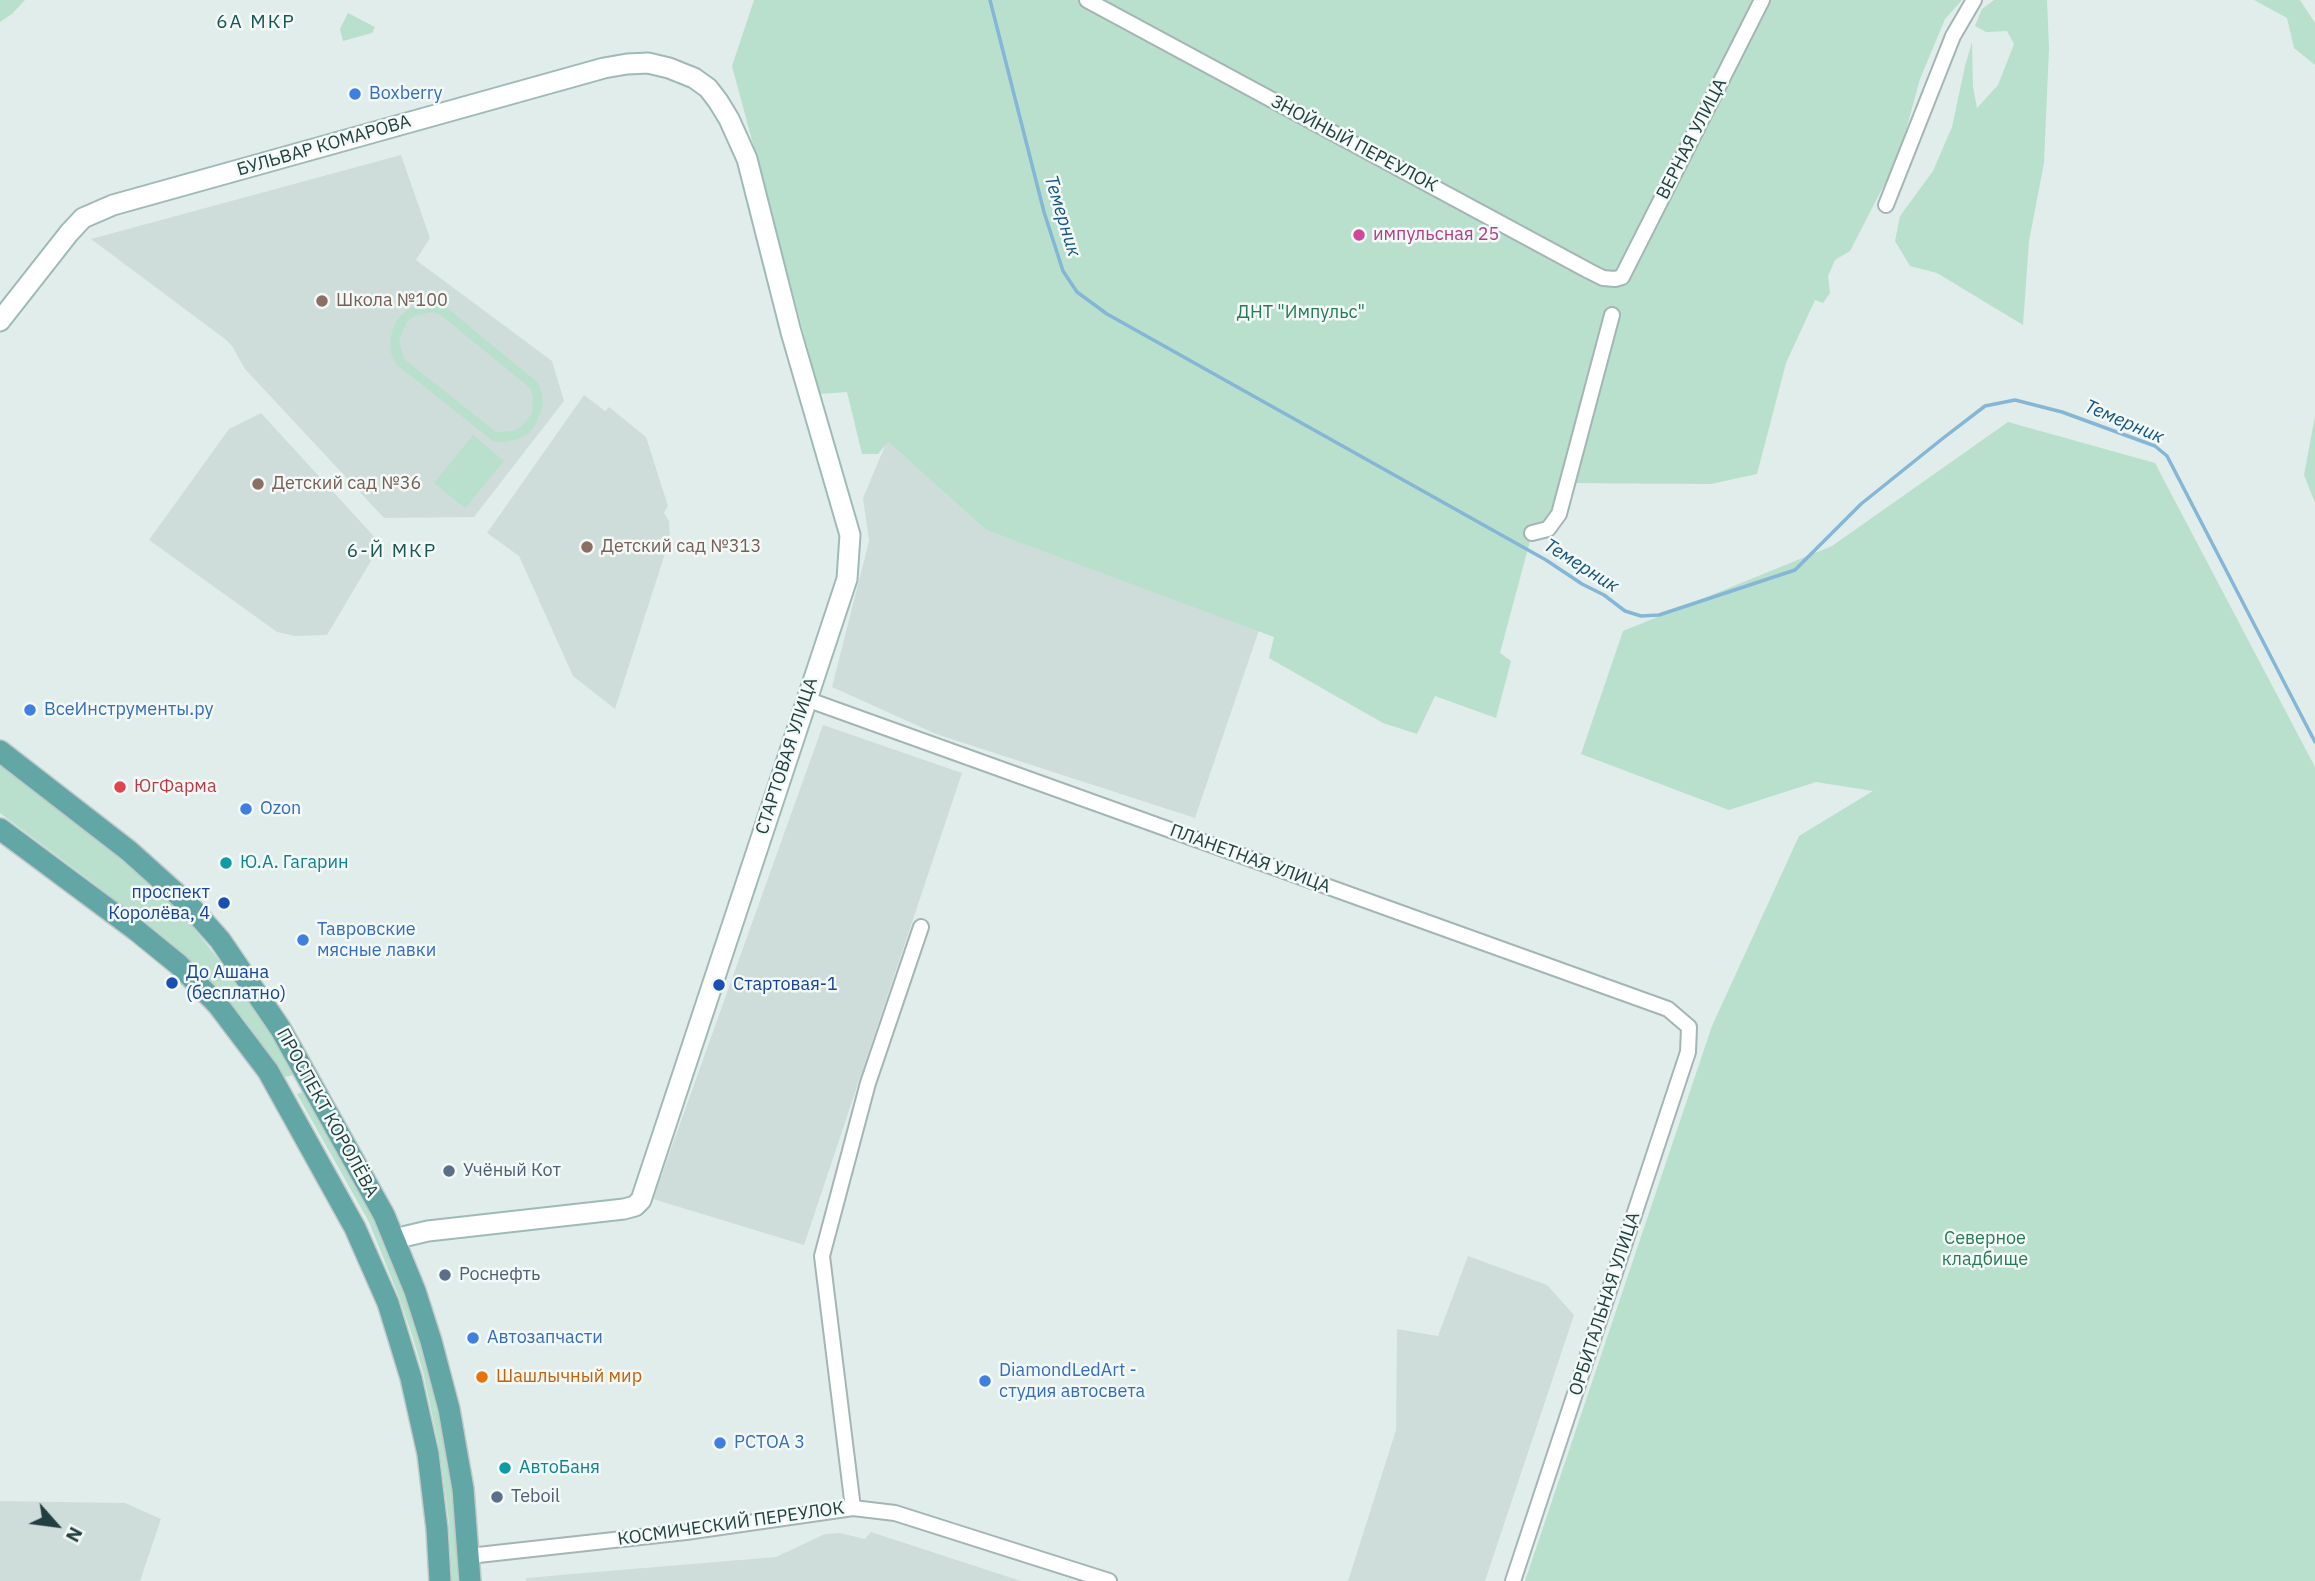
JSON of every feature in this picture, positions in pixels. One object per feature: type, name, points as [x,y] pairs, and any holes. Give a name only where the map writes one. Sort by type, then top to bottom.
[{"type":"main road","name":"ПРОСПЕКТ КОРОЛЁВА","points":[[0,751],[130,851],[188,904],[220,940],[280,1028],[384,1215],[427,1329],[449,1409],[463,1489],[470,1581]]},
{"type":"main road","name":"ПРОСПЕКТ КОРОЛЁВА","points":[[0,829],[179,965],[236,1026],[268,1071],[355,1228],[373,1265],[397,1329],[428,1454],[440,1581]]},
{"type":"main road","points":[[281,1095],[291,1082],[310,1082]]},
{"type":"street","name":"ЗНОЙНЫЙ ПЕРЕУЛОК","points":[[1087,0],[1589,271],[1603,278],[1622,277]]},
{"type":"street","name":"ВЕРНАЯ УЛИЦА","points":[[1622,277],[1762,0]]},
{"type":"street","points":[[1886,205],[1953,36],[1974,0]]},
{"type":"street","name":"БУЛЬВАР КОМАРОВА","points":[[0,321],[83,218],[113,205],[604,68],[648,63],[694,78]]},
{"type":"street","name":"СТАРТОВАЯ УЛИЦА","points":[[394,1239],[428,1231],[624,1209],[635,1206],[641,1200],[846,579],[850,535],[791,332],[747,159],[718,101],[708,88],[694,78]]},
{"type":"street","points":[[1532,533],[1548,529],[1559,514],[1612,315]]},
{"type":"street","name":"ПЛАНЕТНАЯ УЛИЦА","points":[[806,699],[1668,1009],[1689,1027]]},
{"type":"street","points":[[853,1508],[822,1256],[868,1083],[921,926]]},
{"type":"street","name":"ОРБИТАЛЬНАЯ УЛИЦА","points":[[1513,1581],[1688,1052],[1689,1027]]},
{"type":"street","name":"КОСМИЧЕСКИЙ ПЕРЕУЛОК","points":[[469,1556],[687,1532],[853,1508],[895,1513],[1109,1581]]},
{"type":"shaded area","name":"Школа №100","points":[[401,155],[430,238],[416,260],[552,361],[564,401],[474,517],[384,518],[245,369],[225,339],[91,239]]},
{"type":"shaded area","name":"Детский сад №313","points":[[584,395],[605,411],[609,407],[646,437],[668,506],[664,513],[669,521],[670,538],[615,709],[573,676],[519,556],[487,533]]},
{"type":"shaded area","name":"Детский сад №36","points":[[261,413],[381,544],[327,635],[295,636],[277,632],[149,540],[229,429]]},
{"type":"shaded area","points":[[887,441],[986,530],[1259,630],[1195,818],[936,734],[832,687],[869,541],[863,498]]},
{"type":"shaded area","points":[[823,725],[962,773],[804,1245],[653,1199]]},
{"type":"shaded area","points":[[1468,1256],[1547,1285],[1574,1315],[1485,1581],[1348,1581],[1396,1430],[1397,1329],[1438,1336]]},
{"type":"shaded area","points":[[0,1501],[125,1503],[161,1519],[140,1581],[0,1581]]},
{"type":"shaded area","points":[[871,1532],[1021,1581],[526,1581],[526,1578],[776,1557],[825,1534],[840,1533],[865,1539]]},
{"type":"green space","points":[[0,0],[25,0],[0,22]]},
{"type":"green space","name":"ДНТ \"Импульс\"","points":[[754,0],[1962,0],[1945,19],[1920,79],[1899,156],[1850,251],[1835,260],[1828,276],[1830,293],[1823,303],[1815,300],[1786,363],[1757,474],[1711,484],[1563,483],[1547,529],[1531,537],[1500,653],[1511,661],[1496,718],[1435,696],[1417,734],[1383,723],[1269,658],[1274,637],[986,530],[888,442],[878,454],[862,454],[847,392],[820,394],[732,66]]},
{"type":"green space","points":[[1994,0],[2047,0],[2049,48],[2044,163],[2029,241],[2023,325],[1937,273],[1910,266],[1895,241],[1900,216],[1933,171],[1952,127],[1972,42],[1973,87],[1977,108],[1998,85],[2014,44],[2007,31],[1986,32],[1975,26],[1982,9]]},
{"type":"green space","points":[[2254,0],[2300,0],[2315,23],[2315,65],[2294,48],[2287,18]]},
{"type":"green space","points":[[348,13],[375,27],[372,33],[343,41],[340,29]]},
{"type":"green space","points":[[434,303],[446,307],[538,383],[543,406],[534,427],[526,435],[504,442],[493,441],[397,365],[391,353],[393,328],[399,317],[409,308]],"holes":[[[433,312],[442,316],[530,388],[533,396],[532,414],[521,427],[513,431],[496,432],[404,359],[399,341],[406,323],[414,316]]]},
{"type":"green space","points":[[2315,416],[2315,503],[2304,475]]},
{"type":"green space","name":"Северное кладбище","points":[[2008,422],[2155,463],[2315,767],[2315,1581],[1525,1581],[1712,1026],[1799,836],[1873,791],[1816,782],[1729,810],[1581,754],[1623,631],[1832,546]]},
{"type":"green space","points":[[473,435],[504,461],[465,508],[434,483]]},
{"type":"green space","points":[[0,764],[120,857],[180,911],[239,985],[294,1075],[285,1077],[244,1019],[184,959],[96,885],[0,813]]},
{"type":"green space","points":[[303,1092],[375,1220],[419,1334],[446,1447],[455,1521],[458,1581],[452,1581],[449,1522],[439,1447],[412,1335],[369,1222],[297,1094]]},
{"type":"waterway","name":"Темерник","points":[[990,0],[1044,212],[1063,271],[1077,292],[1107,314],[1546,560],[1625,611],[1641,616],[1659,615],[1795,570],[1861,504],[1942,439],[1985,406],[2015,400],[2062,412],[2155,446],[2167,456],[2315,742]]},
{"type":"place","name":"Boxberry","points":[[355,94]]},
{"type":"place","name":"импульсная 25","points":[[1359,235]]},
{"type":"place","name":"Школа №100","points":[[322,301]]},
{"type":"place","name":"Детский сад №36","points":[[258,484]]},
{"type":"place","name":"Детский сад №313","points":[[587,547]]},
{"type":"place","name":"ВсеИнструменты.ру","points":[[30,710]]},
{"type":"place","name":"ЮгФарма","points":[[120,787]]},
{"type":"place","name":"Ozon","points":[[246,809]]},
{"type":"place","name":"Ю.А. Гагарин","points":[[226,863]]},
{"type":"place","name":"проспект Королёва, 4","points":[[224,903]]},
{"type":"place","name":"Тавровские мясные лавки","points":[[303,940]]},
{"type":"place","name":"До Ашана (бесплатно)","points":[[172,983]]},
{"type":"place","name":"Стартовая-1","points":[[719,985]]},
{"type":"place","name":"Учёный Кот","points":[[449,1171]]},
{"type":"place","name":"Роснефть","points":[[445,1275]]},
{"type":"place","name":"Автозапчасти","points":[[473,1338]]},
{"type":"place","name":"Шашлычный мир","points":[[482,1377]]},
{"type":"place","name":"DiamondLedArt - студия автосвета","points":[[985,1381]]},
{"type":"place","name":"РСТОА 3","points":[[720,1443]]},
{"type":"place","name":"АвтоБаня","points":[[505,1468]]},
{"type":"place","name":"Teboil","points":[[497,1497]]},
{"type":"district","name":"6А МКР","points":[[256,23]]},
{"type":"district","name":"6-Й МКР","points":[[392,552]]}]
